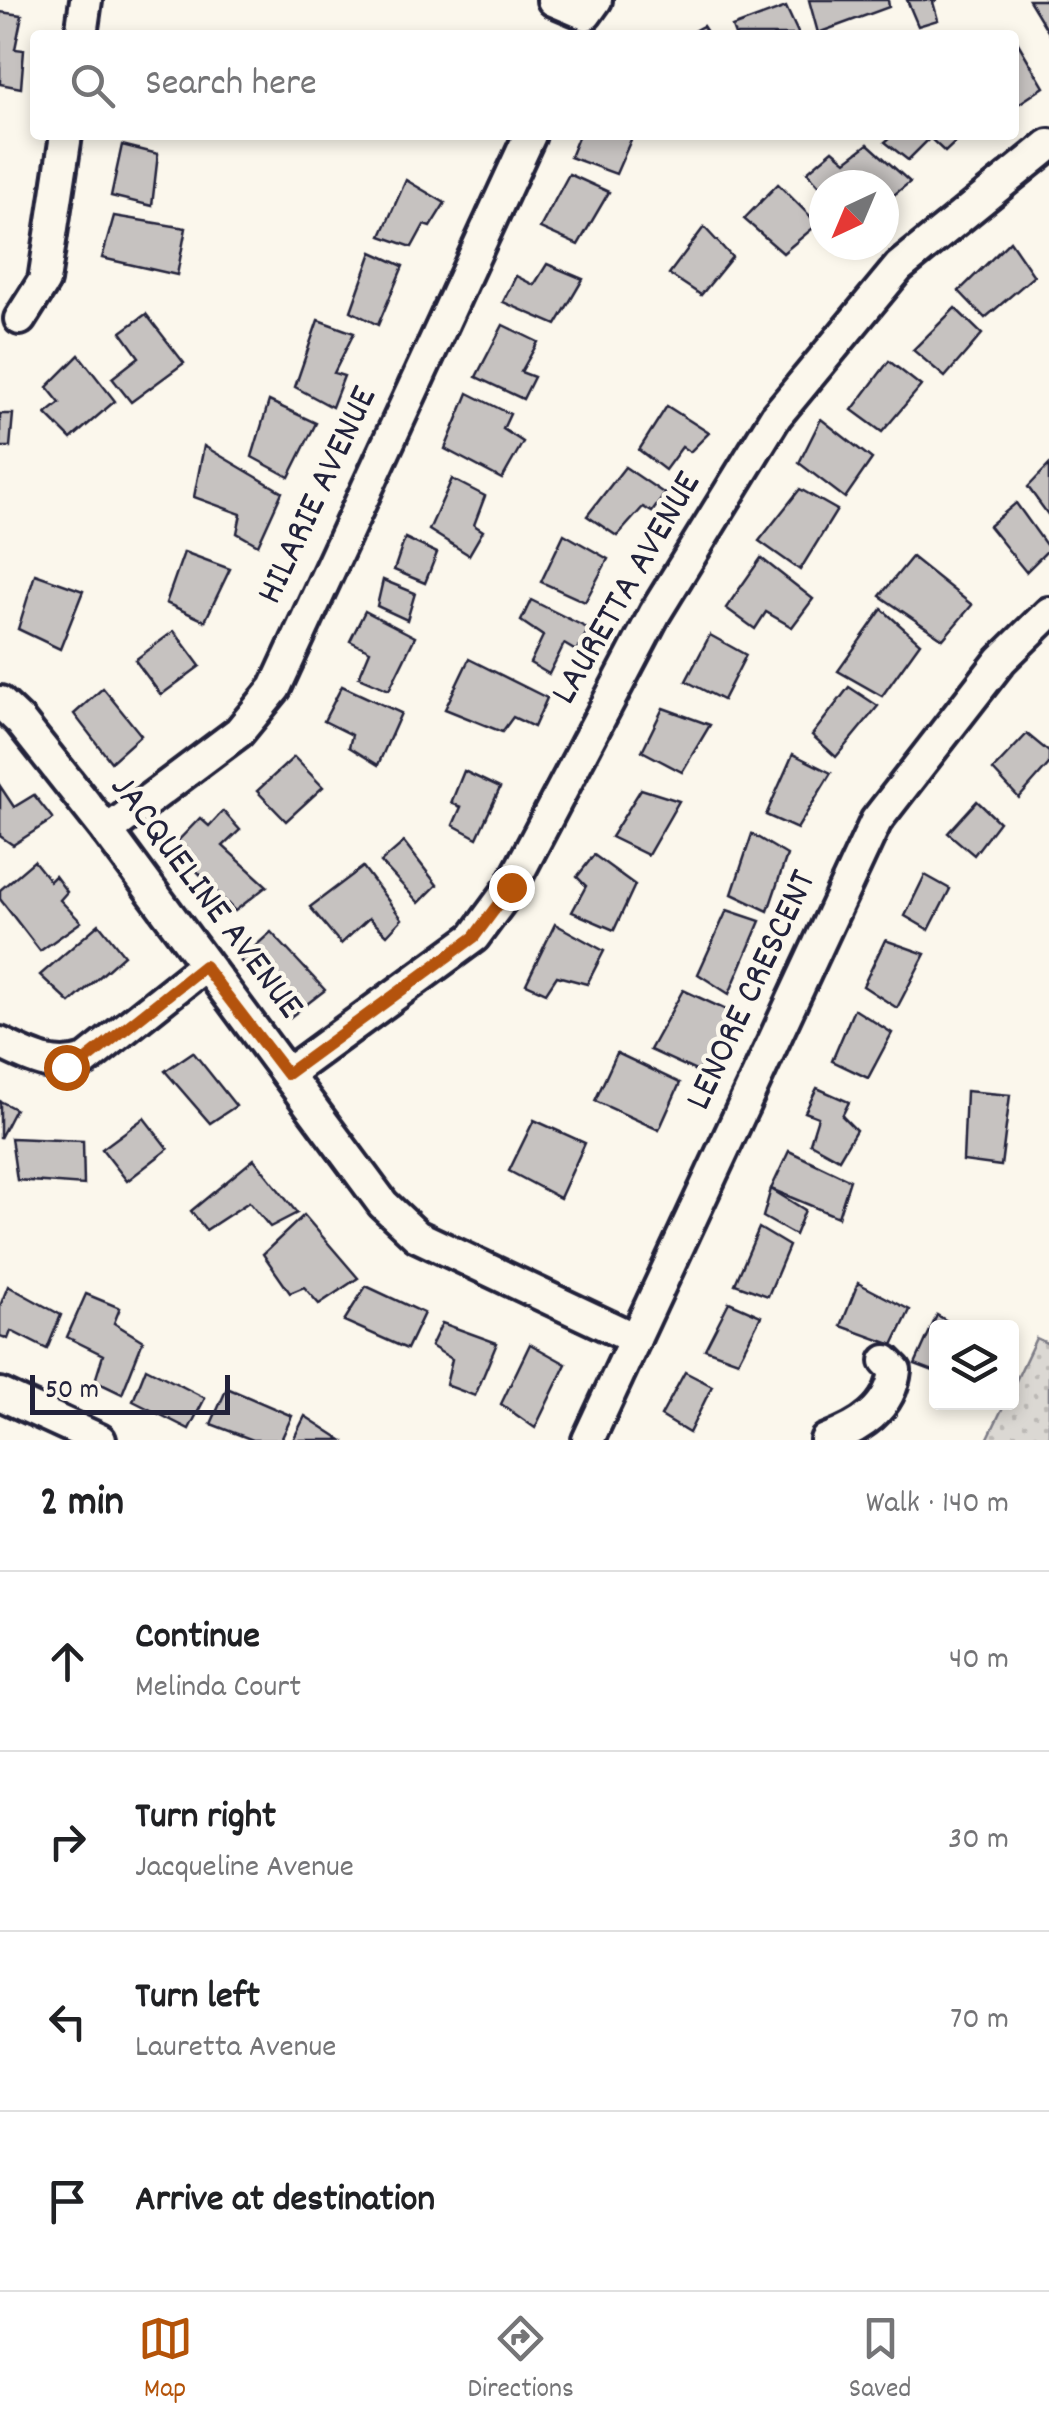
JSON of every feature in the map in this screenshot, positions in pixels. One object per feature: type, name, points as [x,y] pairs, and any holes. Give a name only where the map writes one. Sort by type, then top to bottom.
[{"type":"street","points":[[82,30],[86,0]]},
{"type":"street","points":[[553,0],[586,16]]},
{"type":"street","points":[[20,319],[44,280],[65,140]]},
{"type":"street","name":"HILARIE AVENUE","points":[[106,830],[238,732],[275,688],[528,140]]},
{"type":"street","name":"LAURETTA AVENUE","points":[[287,1074],[474,937],[511,887],[655,613],[776,416],[899,267],[1049,145]]},
{"type":"street","name":"LENORE CRESCENT","points":[[588,1440],[876,821],[1001,660],[1049,613]]},
{"type":"street","name":"JACQUELINE AVENUE","points":[[0,702],[20,721],[106,830],[383,1204],[417,1236],[635,1339]]},
{"type":"street","points":[[0,1043],[41,1062],[66,1067],[86,1060],[204,966]]},
{"type":"street","points":[[826,1440],[858,1427],[888,1396],[895,1370],[886,1361]]},
{"type":"street","points":[[0,1394],[100,1440]]},
{"type":"shaded area","points":[[1036,1338],[1049,1344],[1049,1440],[987,1440],[1002,1410],[1019,1410],[1019,1374]]},
{"type":"building","points":[[809,0],[888,0],[889,7],[817,30]]},
{"type":"building","points":[[907,0],[937,0],[933,2],[938,20],[918,26]]},
{"type":"building","points":[[1029,0],[1049,0],[1049,33]]},
{"type":"building","points":[[786,7],[797,30],[733,30],[732,27]]},
{"type":"building","points":[[0,12],[22,15],[15,49],[24,50],[21,88],[0,84]]},
{"type":"building","points":[[1019,45],[1044,87],[1019,104]]},
{"type":"building","points":[[577,140],[631,140],[616,174],[570,157]]},
{"type":"building","points":[[887,140],[928,140],[908,160],[885,142]]},
{"type":"building","points":[[932,140],[958,140],[945,152]]},
{"type":"building","points":[[868,144],[897,170],[809,170],[833,150],[846,161]]},
{"type":"building","points":[[122,145],[158,154],[152,206],[111,196]]},
{"type":"building","points":[[899,172],[910,182],[899,191]]},
{"type":"building","points":[[569,174],[609,192],[578,245],[540,228]]},
{"type":"building","points":[[406,180],[445,203],[430,227],[424,225],[412,247],[381,236]]},
{"type":"building","points":[[778,184],[809,215],[809,231],[783,253],[744,219]]},
{"type":"building","points":[[114,216],[186,228],[177,275],[102,258]]},
{"type":"building","points":[[704,227],[732,257],[701,295],[669,274]]},
{"type":"building","points":[[1010,241],[1034,276],[985,318],[959,291]]},
{"type":"building","points":[[372,252],[403,266],[378,325],[351,311]]},
{"type":"building","points":[[547,264],[583,279],[556,325],[503,302],[516,276],[534,285]]},
{"type":"building","points":[[955,308],[982,334],[945,377],[913,350]]},
{"type":"building","points":[[146,314],[184,363],[131,402],[112,378],[139,357],[121,332]]},
{"type":"building","points":[[318,320],[354,333],[334,373],[344,376],[332,407],[295,387]]},
{"type":"building","points":[[503,325],[538,342],[521,372],[534,377],[523,399],[476,377]]},
{"type":"building","points":[[79,355],[115,401],[71,439],[46,414],[60,403],[47,387]]},
{"type":"building","points":[[889,361],[921,386],[882,432],[852,410]]},
{"type":"building","points":[[468,393],[510,414],[503,429],[523,442],[502,479],[445,449]]},
{"type":"building","points":[[269,401],[316,423],[289,477],[252,457]]},
{"type":"building","points":[[667,406],[709,433],[690,452],[682,447],[665,470],[639,450]]},
{"type":"building","points":[[0,414],[13,414],[10,447],[0,447]]},
{"type":"building","points":[[821,419],[872,459],[845,498],[799,463]]},
{"type":"building","points":[[204,446],[282,492],[258,545],[237,533],[241,514],[194,497]]},
{"type":"building","points":[[1049,465],[1049,516],[1028,487]]},
{"type":"building","points":[[625,467],[665,494],[652,512],[643,507],[617,536],[587,516]]},
{"type":"building","points":[[452,479],[485,496],[474,525],[483,531],[469,555],[429,530]]},
{"type":"building","points":[[800,489],[837,510],[800,570],[759,541]]},
{"type":"building","points":[[1016,503],[1049,549],[1026,572],[989,526]]},
{"type":"building","points":[[564,534],[608,559],[585,602],[541,582]]},
{"type":"building","points":[[405,538],[437,553],[425,583],[394,570]]},
{"type":"building","points":[[184,552],[230,569],[205,621],[166,603]]},
{"type":"building","points":[[912,557],[972,605],[943,639],[880,596]]},
{"type":"building","points":[[761,558],[813,599],[792,627],[766,612],[755,629],[726,608]]},
{"type":"building","points":[[35,574],[83,591],[60,649],[18,629]]},
{"type":"building","points":[[383,580],[415,593],[407,620],[377,606]]},
{"type":"building","points":[[531,600],[589,629],[576,651],[564,644],[549,674],[530,663],[543,636],[521,621]]},
{"type":"building","points":[[882,609],[920,643],[882,696],[838,671]]},
{"type":"building","points":[[365,611],[415,637],[389,690],[359,677],[370,651],[350,641]]},
{"type":"building","points":[[174,631],[200,666],[161,695],[135,660]]},
{"type":"building","points":[[710,635],[746,655],[723,700],[686,681]]},
{"type":"building","points":[[469,659],[547,698],[534,727],[513,717],[502,732],[445,709]]},
{"type":"building","points":[[342,686],[401,713],[378,765],[349,747],[352,735],[324,721]]},
{"type":"building","points":[[849,687],[878,706],[836,757],[812,735]]},
{"type":"building","points":[[103,688],[141,735],[111,762],[74,714]]},
{"type":"building","points":[[663,708],[710,725],[682,772],[642,751]]},
{"type":"building","points":[[1027,734],[1049,752],[1049,764],[1019,798],[993,770]]},
{"type":"building","points":[[793,754],[831,773],[797,829],[766,815]]},
{"type":"building","points":[[294,757],[323,787],[286,821],[257,791]]},
{"type":"building","points":[[464,771],[500,788],[477,838],[453,825],[461,807],[451,803]]},
{"type":"building","points":[[0,786],[14,807],[34,795],[53,819],[13,845],[0,836]]},
{"type":"building","points":[[641,789],[679,801],[648,855],[611,837]]},
{"type":"building","points":[[977,801],[999,822],[974,855],[948,833]]},
{"type":"building","points":[[223,811],[240,830],[223,846],[267,886],[235,911],[173,846],[200,818],[209,826]]},
{"type":"building","points":[[752,834],[787,855],[768,911],[732,894]]},
{"type":"building","points":[[404,842],[437,885],[419,903],[381,862]]},
{"type":"building","points":[[594,855],[635,885],[614,930],[572,912],[586,886],[577,877]]},
{"type":"building","points":[[34,861],[50,881],[55,876],[67,892],[60,900],[81,922],[40,951],[0,899],[0,890]]},
{"type":"building","points":[[363,867],[402,919],[387,935],[369,918],[341,944],[310,907]]},
{"type":"building","points":[[925,875],[950,889],[929,930],[905,916]]},
{"type":"building","points":[[727,910],[760,921],[729,994],[698,974]]},
{"type":"building","points":[[99,924],[124,955],[70,1003],[40,975]]},
{"type":"building","points":[[555,924],[604,951],[587,984],[557,976],[546,993],[526,984]]},
{"type":"building","points":[[271,932],[325,990],[289,1018],[240,960]]},
{"type":"building","points":[[885,940],[925,954],[897,1008],[863,986]]},
{"type":"building","points":[[683,990],[735,1014],[698,1072],[650,1050]]},
{"type":"building","points":[[854,1009],[892,1033],[868,1078],[832,1061]]},
{"type":"building","points":[[193,1052],[236,1106],[210,1123],[165,1071]]},
{"type":"building","points":[[617,1053],[680,1083],[659,1130],[595,1101]]},
{"type":"building","points":[[817,1088],[849,1102],[842,1116],[856,1130],[839,1159],[810,1143],[818,1117],[805,1112]]},
{"type":"building","points":[[966,1091],[1010,1095],[1001,1166],[963,1161]]},
{"type":"building","points":[[0,1101],[15,1109],[0,1138]]},
{"type":"building","points":[[144,1118],[168,1149],[127,1181],[102,1149]]},
{"type":"building","points":[[534,1120],[585,1143],[560,1198],[509,1171]]},
{"type":"building","points":[[11,1138],[83,1141],[84,1185],[17,1180]]},
{"type":"building","points":[[789,1151],[850,1180],[838,1217],[771,1189]]},
{"type":"building","points":[[254,1159],[297,1213],[270,1227],[249,1202],[206,1230],[191,1211]]},
{"type":"building","points":[[771,1189],[805,1210],[795,1235],[763,1217]]},
{"type":"building","points":[[304,1215],[358,1278],[319,1304],[304,1287],[290,1293],[263,1254]]},
{"type":"building","points":[[759,1228],[789,1246],[768,1296],[735,1284]]},
{"type":"building","points":[[858,1283],[910,1310],[893,1345],[841,1326]]},
{"type":"building","points":[[8,1286],[61,1315],[47,1349],[11,1331],[8,1339],[0,1336],[0,1306]]},
{"type":"building","points":[[366,1286],[424,1313],[407,1349],[344,1321]]},
{"type":"building","points":[[86,1294],[120,1308],[114,1323],[143,1341],[122,1394],[95,1381],[103,1355],[67,1337]]},
{"type":"building","points":[[729,1302],[761,1316],[738,1361],[705,1349]]},
{"type":"building","points":[[442,1323],[497,1343],[475,1396],[446,1385],[452,1359],[431,1346]]},
{"type":"building","points":[[929,1333],[929,1369],[915,1364]]},
{"type":"building","points":[[530,1344],[566,1364],[535,1428],[501,1404]]},
{"type":"building","points":[[146,1368],[205,1398],[189,1429],[133,1401]]},
{"type":"building","points":[[685,1372],[712,1386],[689,1433],[661,1416]]},
{"type":"building","points":[[227,1388],[292,1416],[281,1440],[253,1440],[211,1424]]},
{"type":"building","points":[[305,1416],[342,1440],[293,1440]]},
{"type":"route","points":[[66,1067],[86,1060],[204,966],[287,1074],[474,937],[511,887]]}]
